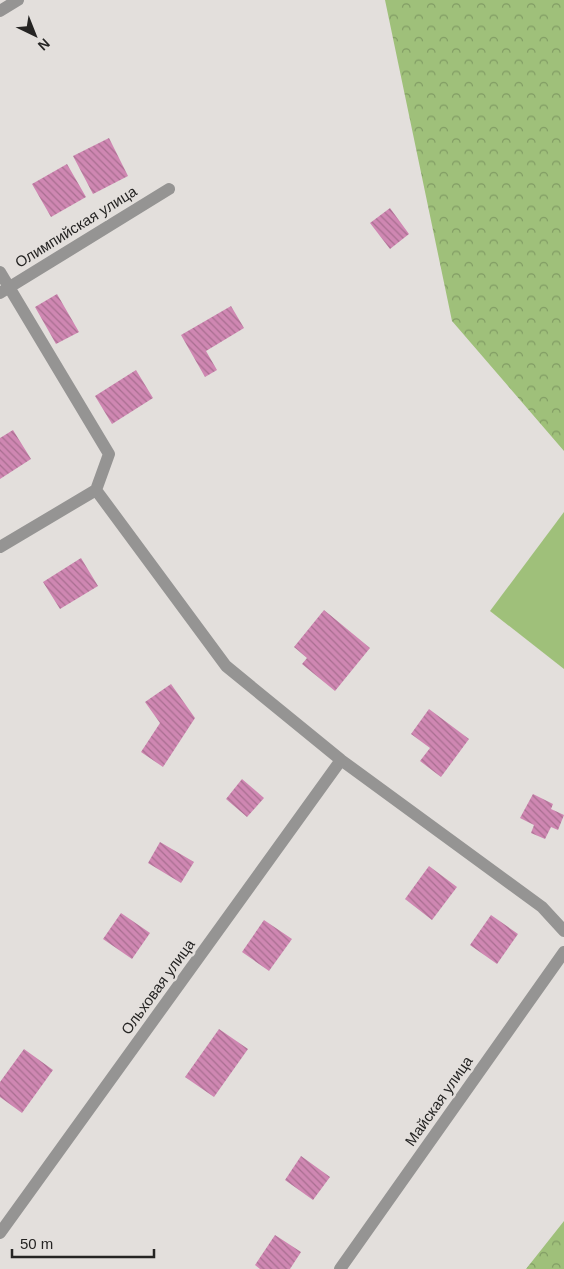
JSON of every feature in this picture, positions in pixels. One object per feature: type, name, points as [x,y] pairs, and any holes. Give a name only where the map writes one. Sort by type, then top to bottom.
[{"type":"street","points":[[0,11],[18,0]]},
{"type":"street","name":"Олимпийская улица","points":[[5,290],[169,189]]},
{"type":"street","points":[[0,272],[5,290],[109,454],[96,490],[0,547]]},
{"type":"street","points":[[96,490],[226,666],[342,760],[542,907],[564,931]]},
{"type":"street","name":"Ольховая улица","points":[[0,1234],[342,760]]},
{"type":"street","name":"Майская улица","points":[[340,1269],[564,952]]},
{"type":"green space","points":[[385,0],[564,0],[564,451],[452,321]]},
{"type":"green space","points":[[564,512],[564,669],[490,611]]},
{"type":"green space","points":[[564,1221],[564,1269],[526,1269]]},
{"type":"building","points":[[109,138],[128,176],[93,194],[73,156]]},
{"type":"building","points":[[67,164],[86,197],[51,217],[32,184]]},
{"type":"building","points":[[390,208],[409,234],[390,249],[370,223]]},
{"type":"building","points":[[57,294],[79,332],[56,344],[35,307]]},
{"type":"building","points":[[231,306],[244,328],[206,351],[217,370],[205,377],[181,335]]},
{"type":"building","points":[[136,370],[153,398],[112,424],[95,396]]},
{"type":"building","points":[[13,430],[31,459],[0,479],[0,438]]},
{"type":"building","points":[[81,558],[98,586],[60,609],[43,582]]},
{"type":"building","points":[[324,610],[370,648],[335,691],[302,664],[307,658],[294,647]]},
{"type":"building","points":[[171,684],[195,718],[163,767],[141,752],[160,723],[145,702]]},
{"type":"building","points":[[429,709],[469,739],[441,777],[420,761],[430,748],[411,734]]},
{"type":"building","points":[[242,779],[264,798],[247,817],[226,799]]},
{"type":"building","points":[[533,794],[553,804],[551,809],[564,815],[558,830],[551,827],[545,839],[531,833],[534,825],[520,818]]},
{"type":"building","points":[[160,842],[194,862],[181,883],[148,863]]},
{"type":"building","points":[[429,866],[457,887],[432,920],[405,899]]},
{"type":"building","points":[[121,913],[150,933],[132,959],[103,939]]},
{"type":"building","points":[[491,915],[518,934],[497,964],[470,945]]},
{"type":"building","points":[[264,920],[292,939],[269,971],[242,952]]},
{"type":"building","points":[[219,1029],[248,1049],[214,1097],[185,1077]]},
{"type":"building","points":[[24,1049],[53,1070],[22,1113],[0,1097],[0,1082]]},
{"type":"building","points":[[301,1156],[330,1177],[313,1200],[285,1180]]},
{"type":"building","points":[[275,1235],[301,1252],[290,1269],[260,1269],[255,1265]]}]
